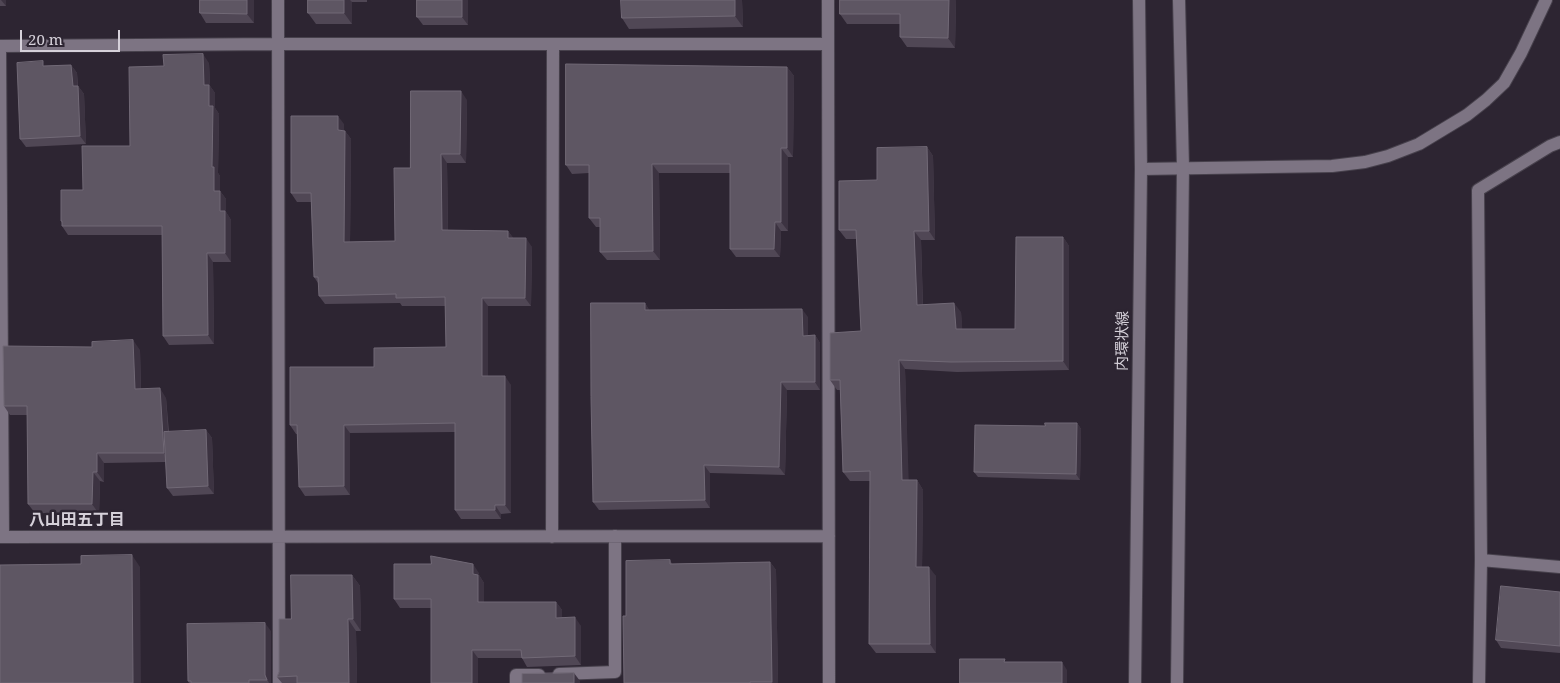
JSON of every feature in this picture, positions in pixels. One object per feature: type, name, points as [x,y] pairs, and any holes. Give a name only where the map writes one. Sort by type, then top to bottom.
[{"type":"street","points":[[278,0],[279,683]]},
{"type":"street","points":[[828,0],[829,683]]},
{"type":"street","name":"内環状線","points":[[1135,683],[1141,169],[1139,0]]},
{"type":"street","points":[[1177,683],[1183,167],[1179,0]]},
{"type":"street","points":[[1141,169],[1332,166],[1364,162],[1388,156],[1419,144],[1468,116],[1504,83],[1521,53],[1546,0]]},
{"type":"street","points":[[552,537],[553,44]]},
{"type":"street","points":[[827,44],[0,46],[1,537],[830,536]]},
{"type":"street","points":[[1479,683],[1478,190],[1550,146],[1560,142]]},
{"type":"street","points":[[516,683],[516,675],[615,672],[615,536]]},
{"type":"street","points":[[1480,560],[1560,567]]},
{"type":"building","points":[[200,0],[247,0],[247,14],[200,13]]},
{"type":"building","points":[[308,0],[344,0],[344,13],[308,13]]},
{"type":"building","points":[[417,0],[462,0],[462,17],[417,17]]},
{"type":"building","points":[[621,0],[735,0],[735,16],[622,18]]},
{"type":"building","points":[[840,0],[949,0],[948,38],[900,37],[900,14],[840,14]]},
{"type":"building","points":[[203,54],[204,85],[209,85],[209,106],[213,106],[212,167],[214,167],[214,191],[220,191],[220,211],[225,211],[225,253],[207,253],[208,335],[163,336],[162,226],[62,226],[61,190],[83,190],[82,146],[130,146],[129,67],[164,66],[163,55]]},
{"type":"building","points":[[43,61],[43,66],[71,65],[73,86],[78,86],[80,136],[20,139],[17,63]]},
{"type":"building","points":[[566,64],[787,67],[787,148],[781,148],[781,222],[775,222],[774,249],[730,249],[730,164],[652,164],[653,251],[600,252],[600,218],[589,218],[589,165],[566,165]]},
{"type":"building","points":[[411,91],[461,91],[460,154],[441,154],[442,230],[508,231],[508,238],[526,238],[525,298],[482,298],[482,376],[505,376],[505,505],[495,505],[495,510],[455,510],[455,423],[344,425],[344,486],[299,487],[297,425],[290,425],[290,367],[374,367],[374,348],[446,347],[445,297],[396,298],[396,294],[319,296],[318,277],[314,277],[311,193],[291,193],[291,116],[338,116],[338,130],[345,131],[344,242],[395,241],[394,168],[410,168]]},
{"type":"building","points":[[927,147],[929,231],[914,231],[917,305],[954,303],[956,329],[1015,329],[1016,237],[1063,237],[1063,361],[951,362],[899,360],[902,480],[917,480],[916,567],[929,567],[930,644],[869,644],[870,471],[843,472],[840,380],[830,380],[830,333],[861,331],[856,230],[839,230],[839,181],[877,180],[877,148]]},
{"type":"building","points":[[591,303],[645,303],[645,310],[802,309],[803,336],[815,335],[815,382],[781,382],[779,467],[704,465],[705,500],[593,502]]},
{"type":"building","points":[[133,340],[135,389],[160,388],[164,453],[97,453],[97,472],[93,472],[92,504],[28,504],[27,406],[4,406],[3,346],[92,347],[92,342]]},
{"type":"building","points":[[1045,423],[1077,423],[1076,474],[974,472],[975,425],[1045,426]]},
{"type":"building","points":[[206,430],[208,486],[167,488],[164,432]]},
{"type":"building","points":[[132,555],[133,683],[0,683],[0,565],[81,564],[81,556]]},
{"type":"building","points":[[431,556],[473,564],[473,574],[478,575],[478,602],[556,602],[556,618],[575,617],[575,656],[522,658],[521,650],[472,650],[472,683],[431,683],[431,599],[394,599],[394,564],[431,564]]},
{"type":"building","points":[[670,560],[670,564],[770,562],[772,682],[624,683],[623,616],[626,616],[626,561]]},
{"type":"building","points":[[291,575],[352,575],[353,619],[348,619],[349,683],[297,683],[297,676],[277,677],[279,672],[279,619],[291,619]]},
{"type":"building","points":[[1501,586],[1560,592],[1560,646],[1496,640]]},
{"type":"building","points":[[265,623],[265,675],[267,680],[249,680],[249,683],[191,683],[191,681],[188,681],[187,624]]},
{"type":"building","points":[[960,659],[1005,659],[1004,662],[1062,662],[1062,683],[960,683]]},
{"type":"building","points":[[574,673],[574,683],[522,683],[522,674]]},
{"type":"district","name":"八山田五丁目","points":[[77,520]]}]
